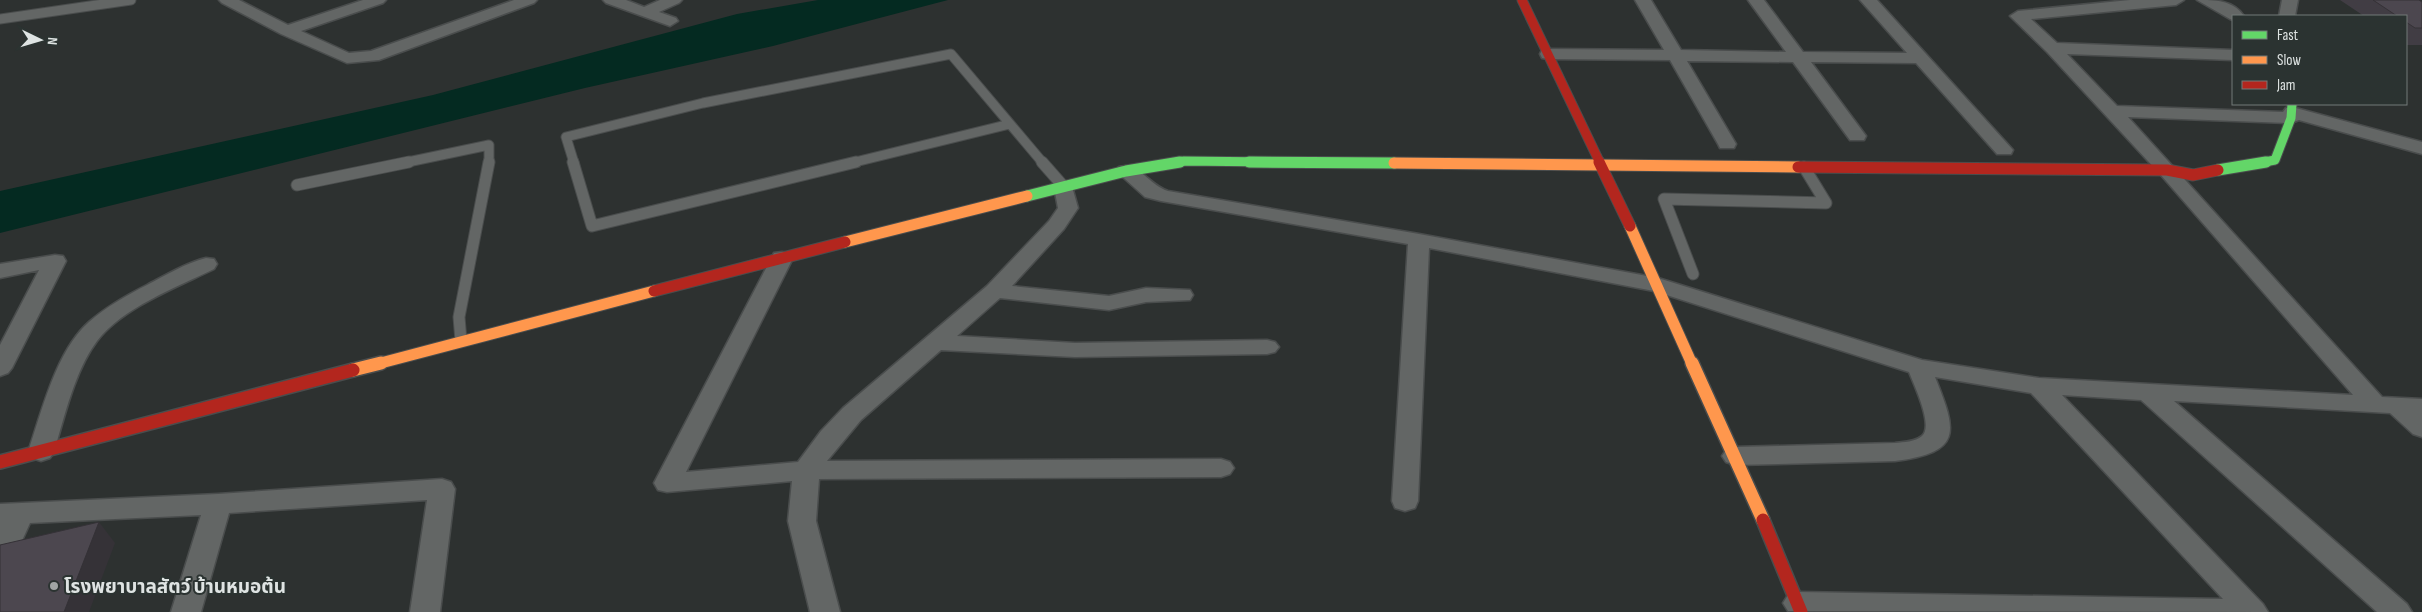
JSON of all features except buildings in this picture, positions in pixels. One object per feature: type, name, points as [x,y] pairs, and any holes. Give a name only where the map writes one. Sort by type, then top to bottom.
[{"type":"street","points":[[229,0],[286,31],[347,58],[373,56],[528,0]]},
{"type":"street","points":[[286,31],[378,0]]},
{"type":"street","points":[[610,0],[670,21]]},
{"type":"street","points":[[645,12],[674,0]]},
{"type":"street","points":[[1522,0],[1599,165],[1658,285],[1735,456],[1799,608],[2252,612]]},
{"type":"street","points":[[1643,0],[1727,144]]},
{"type":"street","points":[[1756,0],[1857,136]]},
{"type":"street","points":[[1868,0],[2004,150]]},
{"type":"street","points":[[2176,0],[2018,16],[2053,48],[2386,406],[2422,428]]},
{"type":"street","points":[[2205,0],[2227,9],[2235,15]]},
{"type":"street","points":[[2287,15],[2290,0]]},
{"type":"street","points":[[2053,48],[2232,55]]},
{"type":"street","points":[[1548,54],[1676,57],[1920,58]]},
{"type":"street","points":[[2110,111],[2292,111],[2422,148]]},
{"type":"street","points":[[0,462],[782,258],[1126,171],[1184,161],[2167,170],[2193,175],[2275,160],[2292,111]]},
{"type":"street","points":[[1126,171],[1152,193],[1168,197],[1419,240],[1658,285],[1919,367],[2038,386],[2422,407]]},
{"type":"street","points":[[825,612],[802,521],[806,470],[830,437],[852,414],[995,290],[1058,225],[1068,208],[1064,187]]},
{"type":"street","points":[[1405,501],[1419,240]]},
{"type":"street","points":[[782,258],[667,483],[806,470],[1221,468]]},
{"type":"street","points":[[0,271],[55,261],[0,368]]},
{"type":"street","points":[[41,452],[74,363],[87,337],[99,326],[134,302],[206,264]]},
{"type":"street","points":[[995,290],[1109,303],[1146,295],[1182,296]]},
{"type":"street","points":[[935,342],[1075,350],[1267,347]]},
{"type":"street","points":[[1735,456],[1917,451],[1928,447],[1937,439],[1940,428],[1919,367]]},
{"type":"street","points":[[2038,386],[2252,612]]},
{"type":"street","points":[[2149,393],[2397,612]]},
{"type":"street","points":[[0,559],[10,513],[218,504],[442,489],[425,612]]},
{"type":"street","points":[[186,612],[218,504]]},
{"type":"lane","points":[[0,19],[99,2],[131,0]]},
{"type":"lane","points":[[1010,124],[592,226],[566,137],[703,104],[951,54],[1064,187]]},
{"type":"lane","points":[[297,184],[490,145],[490,158],[459,317],[461,341]]},
{"type":"lane","points":[[1693,274],[1664,199],[1826,203],[1804,167]]},
{"type":"shaded area","points":[[818,0],[948,0],[773,46],[585,88],[0,233],[0,191],[433,95],[737,14]]},
{"type":"traffic: fast","points":[[2218,170],[2275,160],[2291,118],[2292,105]]},
{"type":"traffic: fast","points":[[1027,196],[1126,171],[1184,161],[1394,163]]},
{"type":"traffic: slow","points":[[1394,163],[1798,167]]},
{"type":"traffic: slow","points":[[845,242],[1027,196]]},
{"type":"traffic: slow","points":[[1630,226],[1763,520]]},
{"type":"traffic: slow","points":[[353,370],[654,291]]},
{"type":"traffic: jam","points":[[1522,0],[1630,226]]},
{"type":"traffic: jam","points":[[1798,167],[2167,170],[2193,175],[2218,170]]},
{"type":"traffic: jam","points":[[654,291],[845,242]]},
{"type":"traffic: jam","points":[[0,462],[353,370]]},
{"type":"traffic: jam","points":[[1763,520],[1801,612]]},
{"type":"place","name":"โรงพยาบาลสัตว์ บ้านหมอต้น","points":[[54,586]]}]
